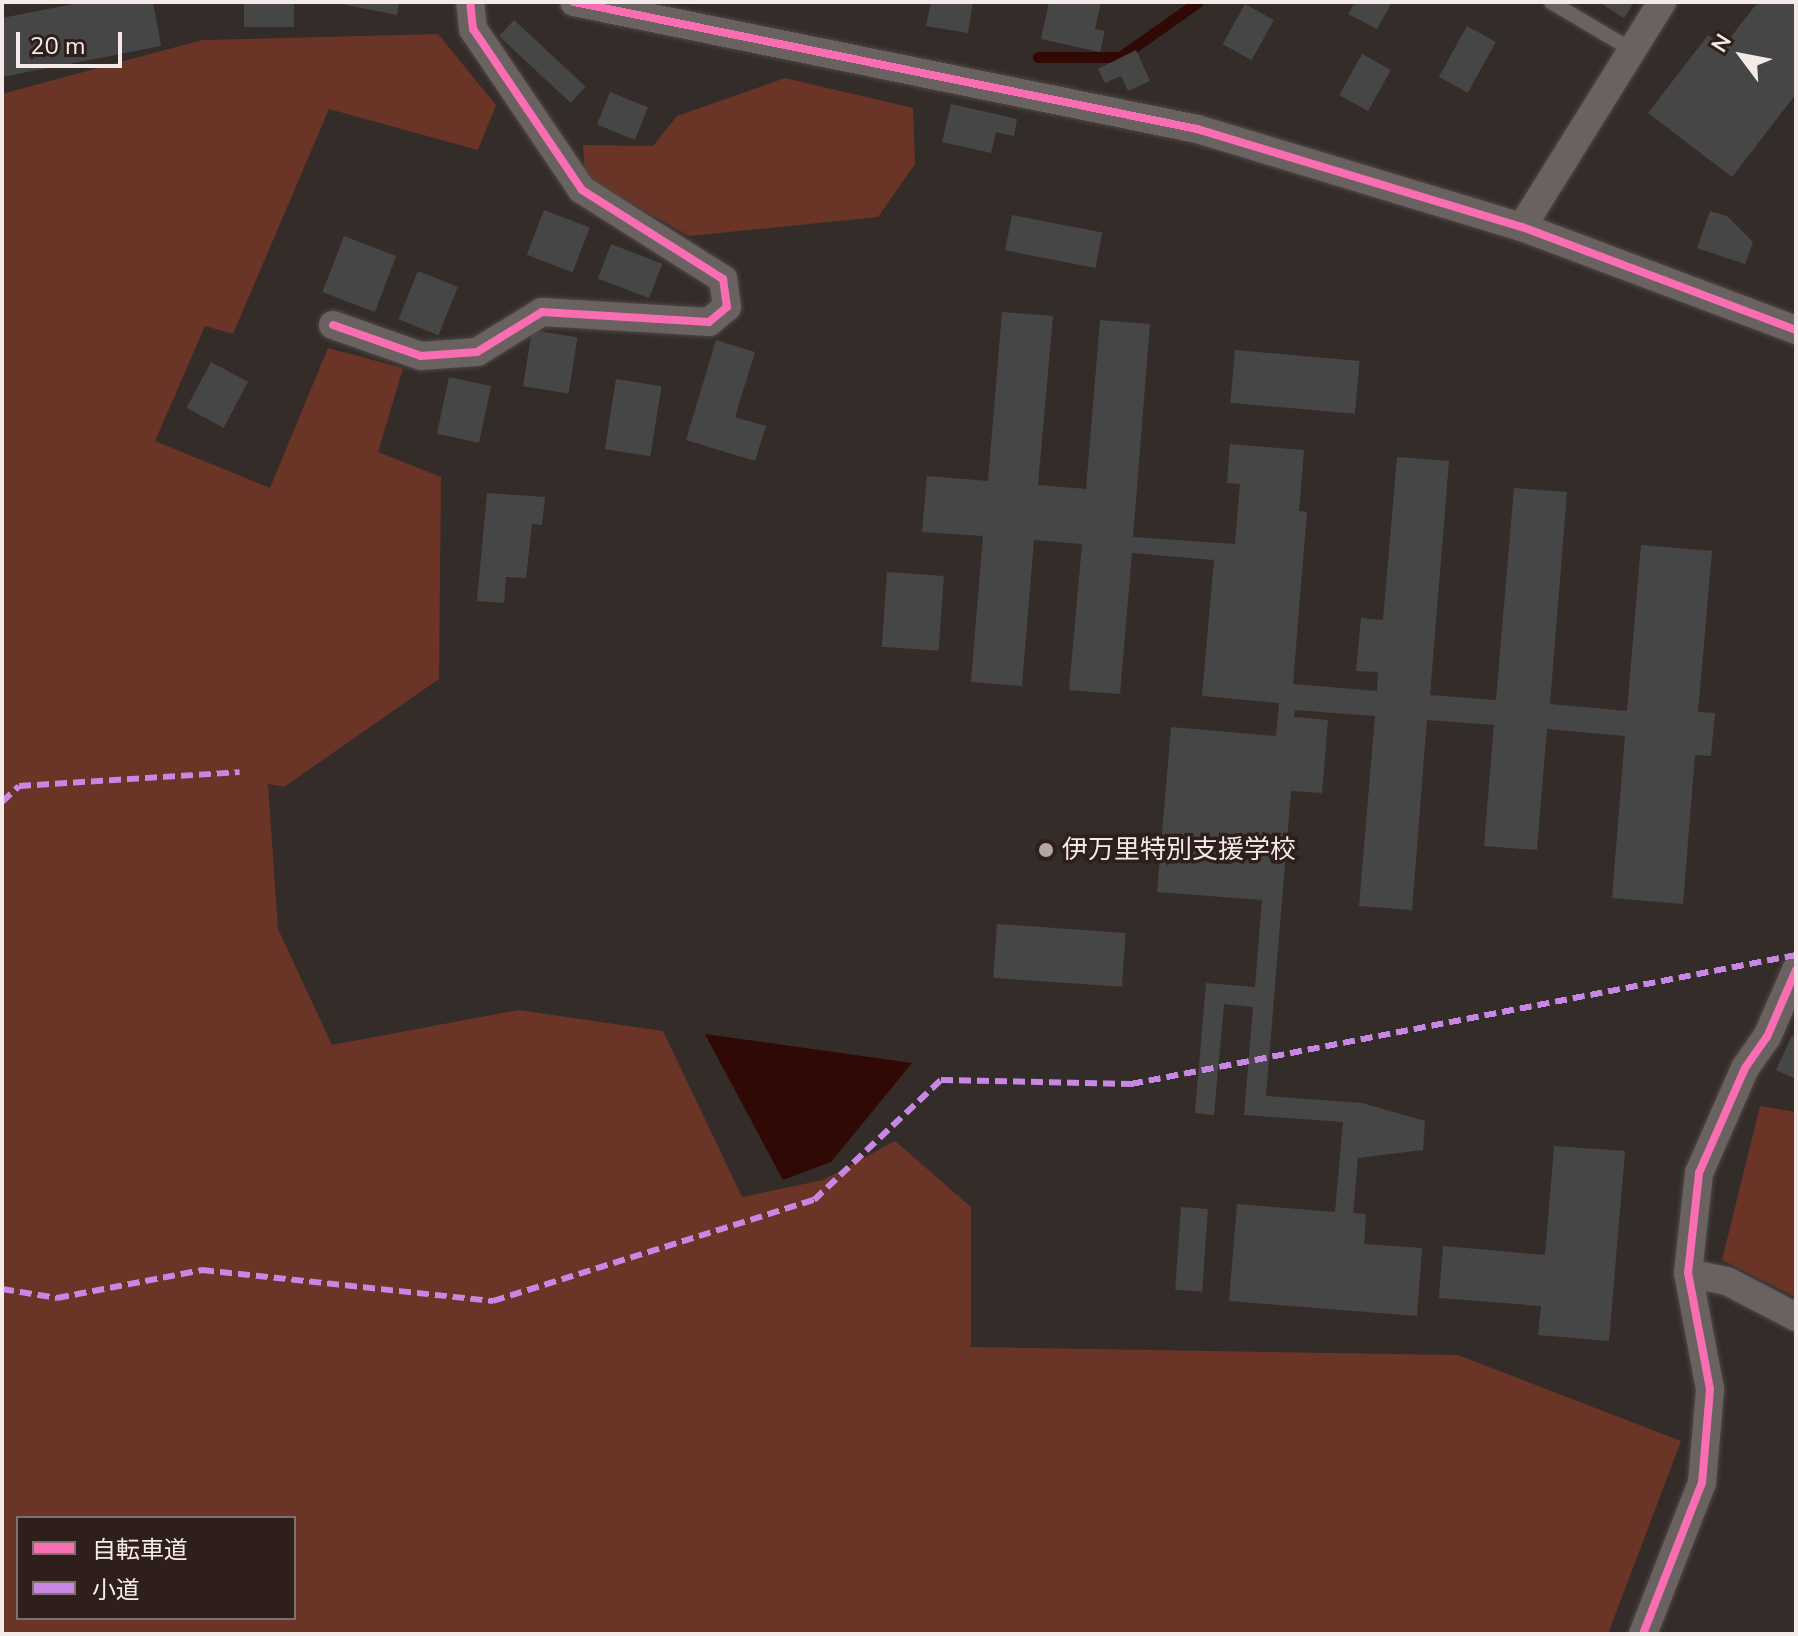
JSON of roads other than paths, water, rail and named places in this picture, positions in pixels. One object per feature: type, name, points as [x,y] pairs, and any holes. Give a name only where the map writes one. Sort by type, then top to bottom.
[{"type":"street","points":[[333,325],[421,356],[477,352],[542,312],[709,322],[727,307],[723,279],[582,190],[473,29],[470,2]]},
{"type":"street","points":[[574,2],[1197,129],[1522,227],[1796,330]]},
{"type":"street","points":[[1522,227],[1662,2]]},
{"type":"street","points":[[1643,1634],[1702,1483],[1710,1389],[1688,1273],[1699,1173],[1745,1068],[1767,1037],[1796,970]]},
{"type":"street","points":[[1688,1273],[1727,1281],[1796,1317]]},
{"type":"lane","points":[[1551,2],[1632,50]]},
{"type":"waterway","points":[[1038,57],[1120,57],[1198,2]]},
{"type":"place","name":"伊万里特別支援学校","points":[[1046,850]]}]
